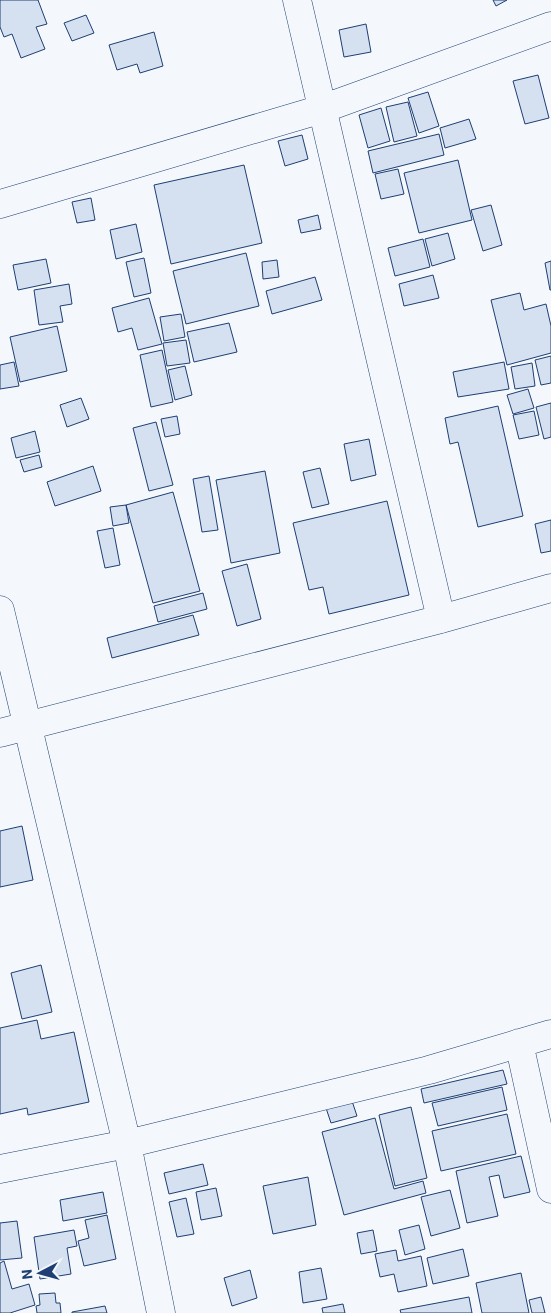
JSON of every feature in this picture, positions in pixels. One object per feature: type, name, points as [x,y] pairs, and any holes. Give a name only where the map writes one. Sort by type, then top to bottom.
[{"type":"street","points":[[297,0],[441,619]]},
{"type":"street","points":[[0,204],[322,109],[551,26]]},
{"type":"street","points":[[0,733],[441,619],[551,588]]},
{"type":"street","points":[[0,610],[127,1144],[161,1313]]},
{"type":"street","points":[[0,1169],[127,1144],[429,1070],[551,1034]]},
{"type":"street","points":[[519,1043],[551,1189]]},
{"type":"building","points":[[0,0],[38,0],[47,24],[36,27],[45,49],[21,58],[12,34],[4,37],[0,27]]},
{"type":"building","points":[[493,0],[507,0],[496,6]]},
{"type":"building","points":[[86,15],[94,33],[72,41],[64,23]]},
{"type":"building","points":[[366,24],[371,52],[344,57],[339,30]]},
{"type":"building","points":[[154,32],[163,66],[140,73],[137,64],[117,70],[109,45]]},
{"type":"building","points":[[538,75],[549,118],[525,124],[513,81]]},
{"type":"building","points":[[428,92],[439,126],[419,133],[408,98]]},
{"type":"building","points":[[408,102],[417,136],[394,142],[386,107]]},
{"type":"building","points":[[381,108],[390,141],[368,148],[359,115]]},
{"type":"building","points":[[469,119],[476,139],[445,148],[440,128]]},
{"type":"building","points":[[439,134],[444,155],[373,173],[368,151]]},
{"type":"building","points":[[302,135],[308,159],[285,166],[278,141]]},
{"type":"building","points":[[458,160],[472,220],[419,233],[404,173]]},
{"type":"building","points":[[244,165],[262,243],[171,264],[154,185]]},
{"type":"building","points":[[398,169],[404,194],[381,199],[375,174]]},
{"type":"building","points":[[91,198],[95,220],[77,223],[72,202]]},
{"type":"building","points":[[491,205],[502,245],[483,251],[471,210]]},
{"type":"building","points":[[318,215],[321,229],[301,233],[298,220]]},
{"type":"building","points":[[136,224],[142,252],[116,259],[110,230]]},
{"type":"building","points":[[448,233],[455,259],[432,266],[425,239]]},
{"type":"building","points":[[423,239],[430,267],[395,276],[388,248]]},
{"type":"building","points":[[246,253],[259,306],[186,324],[173,271]]},
{"type":"building","points":[[144,258],[151,293],[134,297],[126,262]]},
{"type":"building","points":[[46,259],[51,283],[18,290],[13,265]]},
{"type":"building","points":[[277,260],[279,277],[263,279],[262,262]]},
{"type":"building","points":[[551,261],[551,290],[550,290],[545,263]]},
{"type":"building","points":[[433,275],[439,298],[404,306],[399,284]]},
{"type":"building","points":[[315,277],[322,300],[272,314],[266,291]]},
{"type":"building","points":[[69,284],[72,304],[60,306],[63,322],[39,325],[34,290]]},
{"type":"building","points":[[520,293],[524,310],[546,304],[551,326],[551,353],[507,365],[491,300]]},
{"type":"building","points":[[149,298],[162,344],[138,350],[132,328],[118,332],[112,308]]},
{"type":"building","points":[[181,314],[185,337],[164,341],[160,317]]},
{"type":"building","points":[[229,323],[237,352],[194,362],[187,332]]},
{"type":"building","points":[[57,326],[67,371],[20,382],[10,337]]},
{"type":"building","points":[[186,340],[190,363],[167,366],[163,343]]},
{"type":"building","points":[[162,350],[173,402],[151,407],[140,355]]},
{"type":"building","points":[[551,356],[551,383],[541,385],[535,360]]},
{"type":"building","points":[[14,362],[19,386],[0,389],[0,365]]},
{"type":"building","points":[[504,362],[509,389],[458,397],[453,372]]},
{"type":"building","points":[[532,363],[535,386],[515,389],[511,367]]},
{"type":"building","points":[[185,366],[192,395],[175,400],[168,370]]},
{"type":"building","points":[[528,389],[534,408],[513,414],[507,395]]},
{"type":"building","points":[[81,398],[89,419],[67,427],[60,405]]},
{"type":"building","points":[[551,403],[551,437],[544,439],[536,407]]},
{"type":"building","points":[[498,406],[523,516],[478,527],[458,442],[450,444],[445,418]]},
{"type":"building","points":[[534,411],[539,435],[519,439],[513,415]]},
{"type":"building","points":[[177,416],[180,434],[165,437],[161,419]]},
{"type":"building","points":[[156,422],[173,485],[149,491],[133,428]]},
{"type":"building","points":[[35,431],[40,452],[16,458],[11,438]]},
{"type":"building","points":[[369,439],[376,475],[351,481],[344,444]]},
{"type":"building","points":[[39,455],[42,467],[24,472],[20,460]]},
{"type":"building","points":[[93,466],[101,491],[55,506],[47,482]]},
{"type":"building","points":[[320,468],[329,504],[312,508],[303,472]]},
{"type":"building","points":[[265,471],[280,553],[231,563],[216,480]]},
{"type":"building","points":[[209,476],[218,530],[202,532],[193,479]]},
{"type":"building","points":[[173,492],[200,591],[153,603],[126,505]]},
{"type":"building","points":[[387,501],[409,595],[329,614],[323,587],[309,590],[293,523]]},
{"type":"building","points":[[126,505],[129,523],[113,526],[110,507]]},
{"type":"building","points":[[551,520],[551,551],[541,553],[535,524]]},
{"type":"building","points":[[113,528],[120,565],[105,568],[97,531]]},
{"type":"building","points":[[247,564],[261,619],[237,626],[222,571]]},
{"type":"building","points":[[203,593],[207,609],[158,622],[154,606]]},
{"type":"building","points":[[193,615],[199,635],[112,658],[107,638]]},
{"type":"building","points":[[22,826],[33,880],[0,887],[0,831]]},
{"type":"building","points":[[41,965],[52,1012],[22,1019],[11,973]]},
{"type":"building","points":[[37,1020],[41,1039],[74,1032],[89,1102],[28,1115],[27,1108],[0,1114],[0,1028]]},
{"type":"building","points":[[503,1070],[507,1084],[424,1103],[421,1089]]},
{"type":"building","points":[[502,1087],[507,1110],[438,1126],[432,1103]]},
{"type":"building","points":[[352,1101],[357,1116],[331,1123],[326,1108]]},
{"type":"building","points":[[411,1107],[427,1178],[395,1186],[379,1115]]},
{"type":"building","points":[[507,1114],[516,1154],[441,1171],[432,1131]]},
{"type":"building","points":[[375,1118],[394,1189],[423,1181],[426,1193],[344,1215],[322,1132]]},
{"type":"building","points":[[521,1156],[530,1192],[504,1198],[499,1175],[489,1177],[498,1216],[467,1223],[456,1171]]},
{"type":"building","points":[[203,1164],[208,1185],[169,1194],[164,1173]]},
{"type":"building","points":[[308,1177],[316,1225],[273,1234],[263,1186]]},
{"type":"building","points":[[216,1188],[222,1216],[201,1220],[196,1192]]},
{"type":"building","points":[[450,1190],[460,1228],[431,1236],[421,1197]]},
{"type":"building","points":[[103,1192],[107,1213],[63,1221],[60,1200]]},
{"type":"building","points":[[186,1198],[194,1234],[177,1237],[169,1202]]},
{"type":"building","points":[[107,1215],[116,1259],[84,1266],[78,1241],[89,1238],[85,1220]]},
{"type":"building","points":[[17,1221],[22,1258],[0,1260],[0,1223]]},
{"type":"building","points":[[419,1225],[425,1249],[405,1255],[399,1230]]},
{"type":"building","points":[[74,1230],[77,1246],[67,1248],[71,1274],[40,1279],[34,1237]]},
{"type":"building","points":[[373,1230],[377,1251],[361,1254],[357,1233]]},
{"type":"building","points":[[463,1249],[469,1276],[433,1284],[427,1258]]},
{"type":"building","points":[[396,1250],[398,1261],[421,1256],[427,1286],[398,1292],[394,1274],[380,1277],[375,1254]]},
{"type":"building","points":[[4,1261],[12,1289],[29,1284],[35,1305],[10,1313],[0,1313],[0,1263]]},
{"type":"building","points":[[321,1268],[327,1299],[303,1303],[299,1272]]},
{"type":"building","points":[[250,1270],[257,1298],[232,1306],[224,1278]]},
{"type":"building","points":[[521,1273],[529,1313],[482,1313],[476,1283]]},
{"type":"building","points":[[55,1293],[56,1303],[60,1303],[61,1313],[37,1313],[36,1306],[40,1305],[39,1294]]},
{"type":"building","points":[[469,1297],[472,1313],[401,1313],[400,1310]]},
{"type":"building","points":[[541,1297],[545,1313],[532,1313],[529,1300]]},
{"type":"building","points":[[343,1304],[345,1313],[323,1313],[322,1308]]},
{"type":"building","points":[[105,1306],[107,1313],[72,1313],[72,1312]]}]
